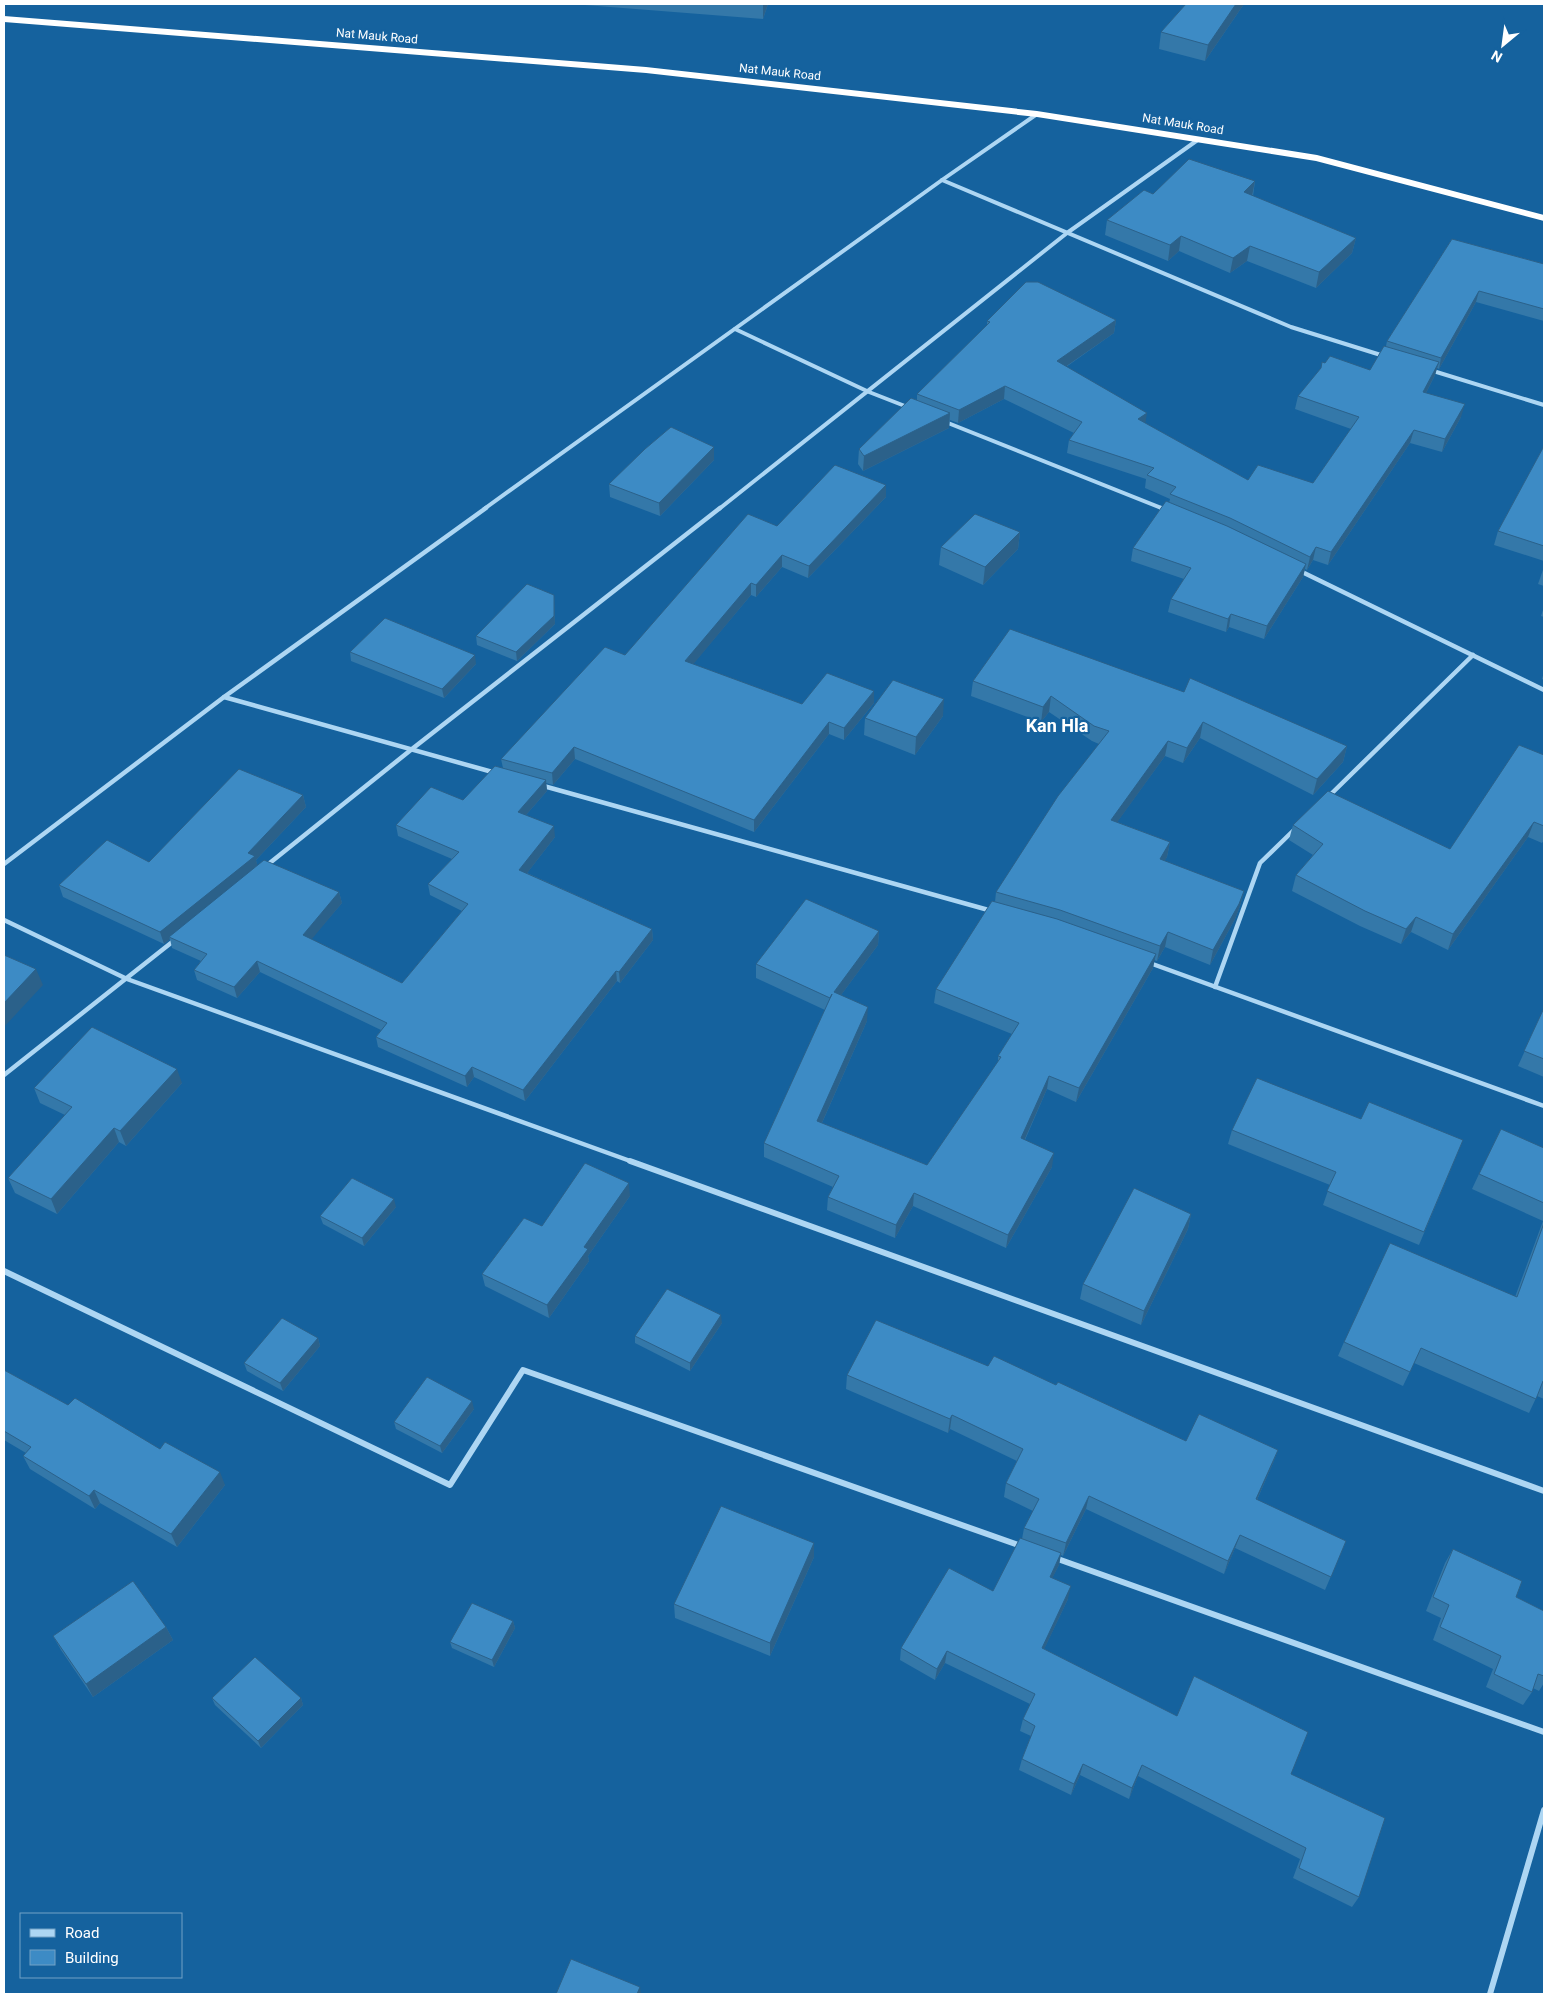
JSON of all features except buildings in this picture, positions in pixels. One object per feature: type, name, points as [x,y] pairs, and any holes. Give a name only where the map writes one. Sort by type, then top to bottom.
[{"type":"highway","name":"Nat Mauk Road","points":[[4,18],[646,70],[1037,114],[1317,158],[1544,218]]},
{"type":"street","points":[[4,864],[224,697],[942,180],[1037,114]]},
{"type":"street","points":[[258,873],[412,749],[869,392],[1067,233],[1199,139]]},
{"type":"street","points":[[942,180],[1291,327],[1385,356]]},
{"type":"street","points":[[735,329],[869,392],[915,410]]},
{"type":"street","points":[[1422,368],[1544,405]]},
{"type":"street","points":[[934,418],[1171,513]]},
{"type":"street","points":[[1297,569],[1544,690]]},
{"type":"street","points":[[1324,801],[1473,655]]},
{"type":"street","points":[[224,697],[498,773]]},
{"type":"street","points":[[536,784],[998,913]]},
{"type":"street","points":[[1215,986],[1260,863],[1302,822]]},
{"type":"street","points":[[4,920],[127,978],[1544,1491]]},
{"type":"street","points":[[4,1075],[181,935]]},
{"type":"street","points":[[1140,960],[1544,1106]]},
{"type":"street","points":[[4,1271],[450,1485],[523,1370],[1029,1549]]},
{"type":"street","points":[[1048,1556],[1544,1732]]},
{"type":"street","points":[[1490,1994],[1544,1810]]},
{"type":"district","name":"Kan Hla","points":[[1057,726]]}]
